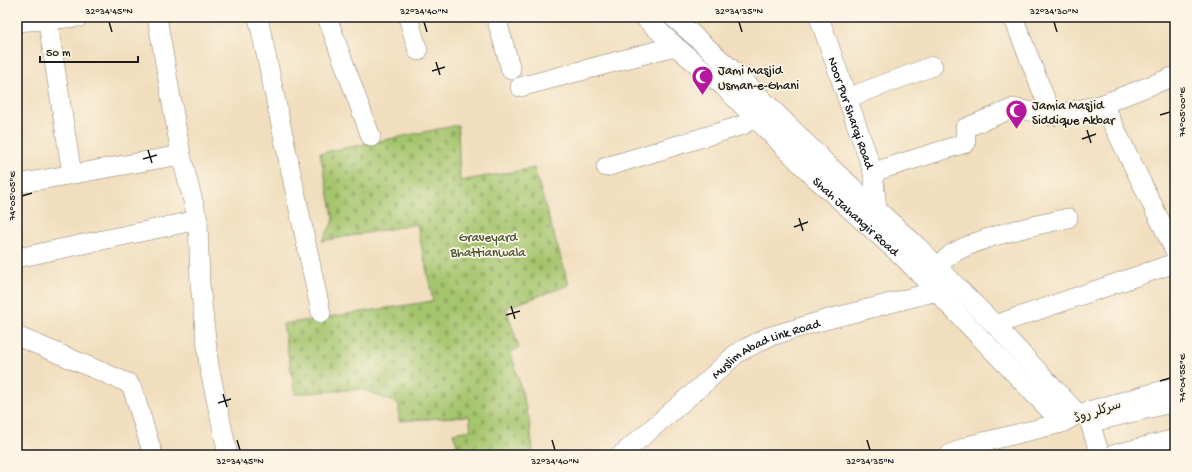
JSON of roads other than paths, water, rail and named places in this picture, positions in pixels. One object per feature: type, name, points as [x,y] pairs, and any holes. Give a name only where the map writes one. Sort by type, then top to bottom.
[{"type":"street","points":[[17,22],[47,18],[79,17]]},
{"type":"street","points":[[157,17],[181,155],[198,220],[200,284],[209,366],[228,455]]},
{"type":"street","points":[[258,17],[321,313]]},
{"type":"street","points":[[328,17],[371,137]]},
{"type":"street","points":[[408,17],[418,51]]},
{"type":"street","points":[[496,17],[512,70]]},
{"type":"street","name":"Shah Jahangir Road","points":[[644,17],[675,46],[724,87],[816,178],[872,217],[937,266],[1084,419]]},
{"type":"street","name":"Shah Jahangir Road","points":[[673,17],[737,74],[828,165],[905,259],[1062,423]]},
{"type":"street","name":"Noor Pur Sharqi Road","points":[[819,17],[873,172],[872,217]]},
{"type":"street","points":[[1013,17],[1052,116]]},
{"type":"street","points":[[47,18],[72,174]]},
{"type":"street","points":[[520,87],[675,46]]},
{"type":"street","points":[[847,98],[933,66]]},
{"type":"street","points":[[873,172],[966,142],[966,128],[1014,108],[1052,116],[1103,104],[1175,76]]},
{"type":"street","points":[[1103,104],[1175,252]]},
{"type":"street","points":[[606,167],[743,125],[754,116]]},
{"type":"street","points":[[17,184],[181,155]]},
{"type":"street","points":[[937,266],[955,252],[986,239],[1068,218]]},
{"type":"street","points":[[17,258],[198,220]]},
{"type":"street","points":[[995,325],[1175,263]]},
{"type":"street","name":"Muslim Abad Link Road","points":[[621,455],[707,381],[737,353],[768,338],[821,321],[937,291]]},
{"type":"street","points":[[17,336],[128,383],[133,390],[153,455]]},
{"type":"street","name":"سرکلر روڈ","points":[[1084,419],[1175,387]]},
{"type":"street","name":"سرکلر روڈ","points":[[948,455],[971,445],[1062,423],[1084,419],[1113,418],[1175,402]]},
{"type":"street","points":[[1084,419],[1100,455]]},
{"type":"street","points":[[1112,455],[1175,439]]},
{"type":"place","name":"Jami Masjid Usman-e-Ghani","points":[[702,96]]},
{"type":"place","name":"Jamia Masjid Siddique Akbar","points":[[1017,130]]},
{"type":"park label","name":"Graveyard Bhattianwala","points":[[488,244]]}]
